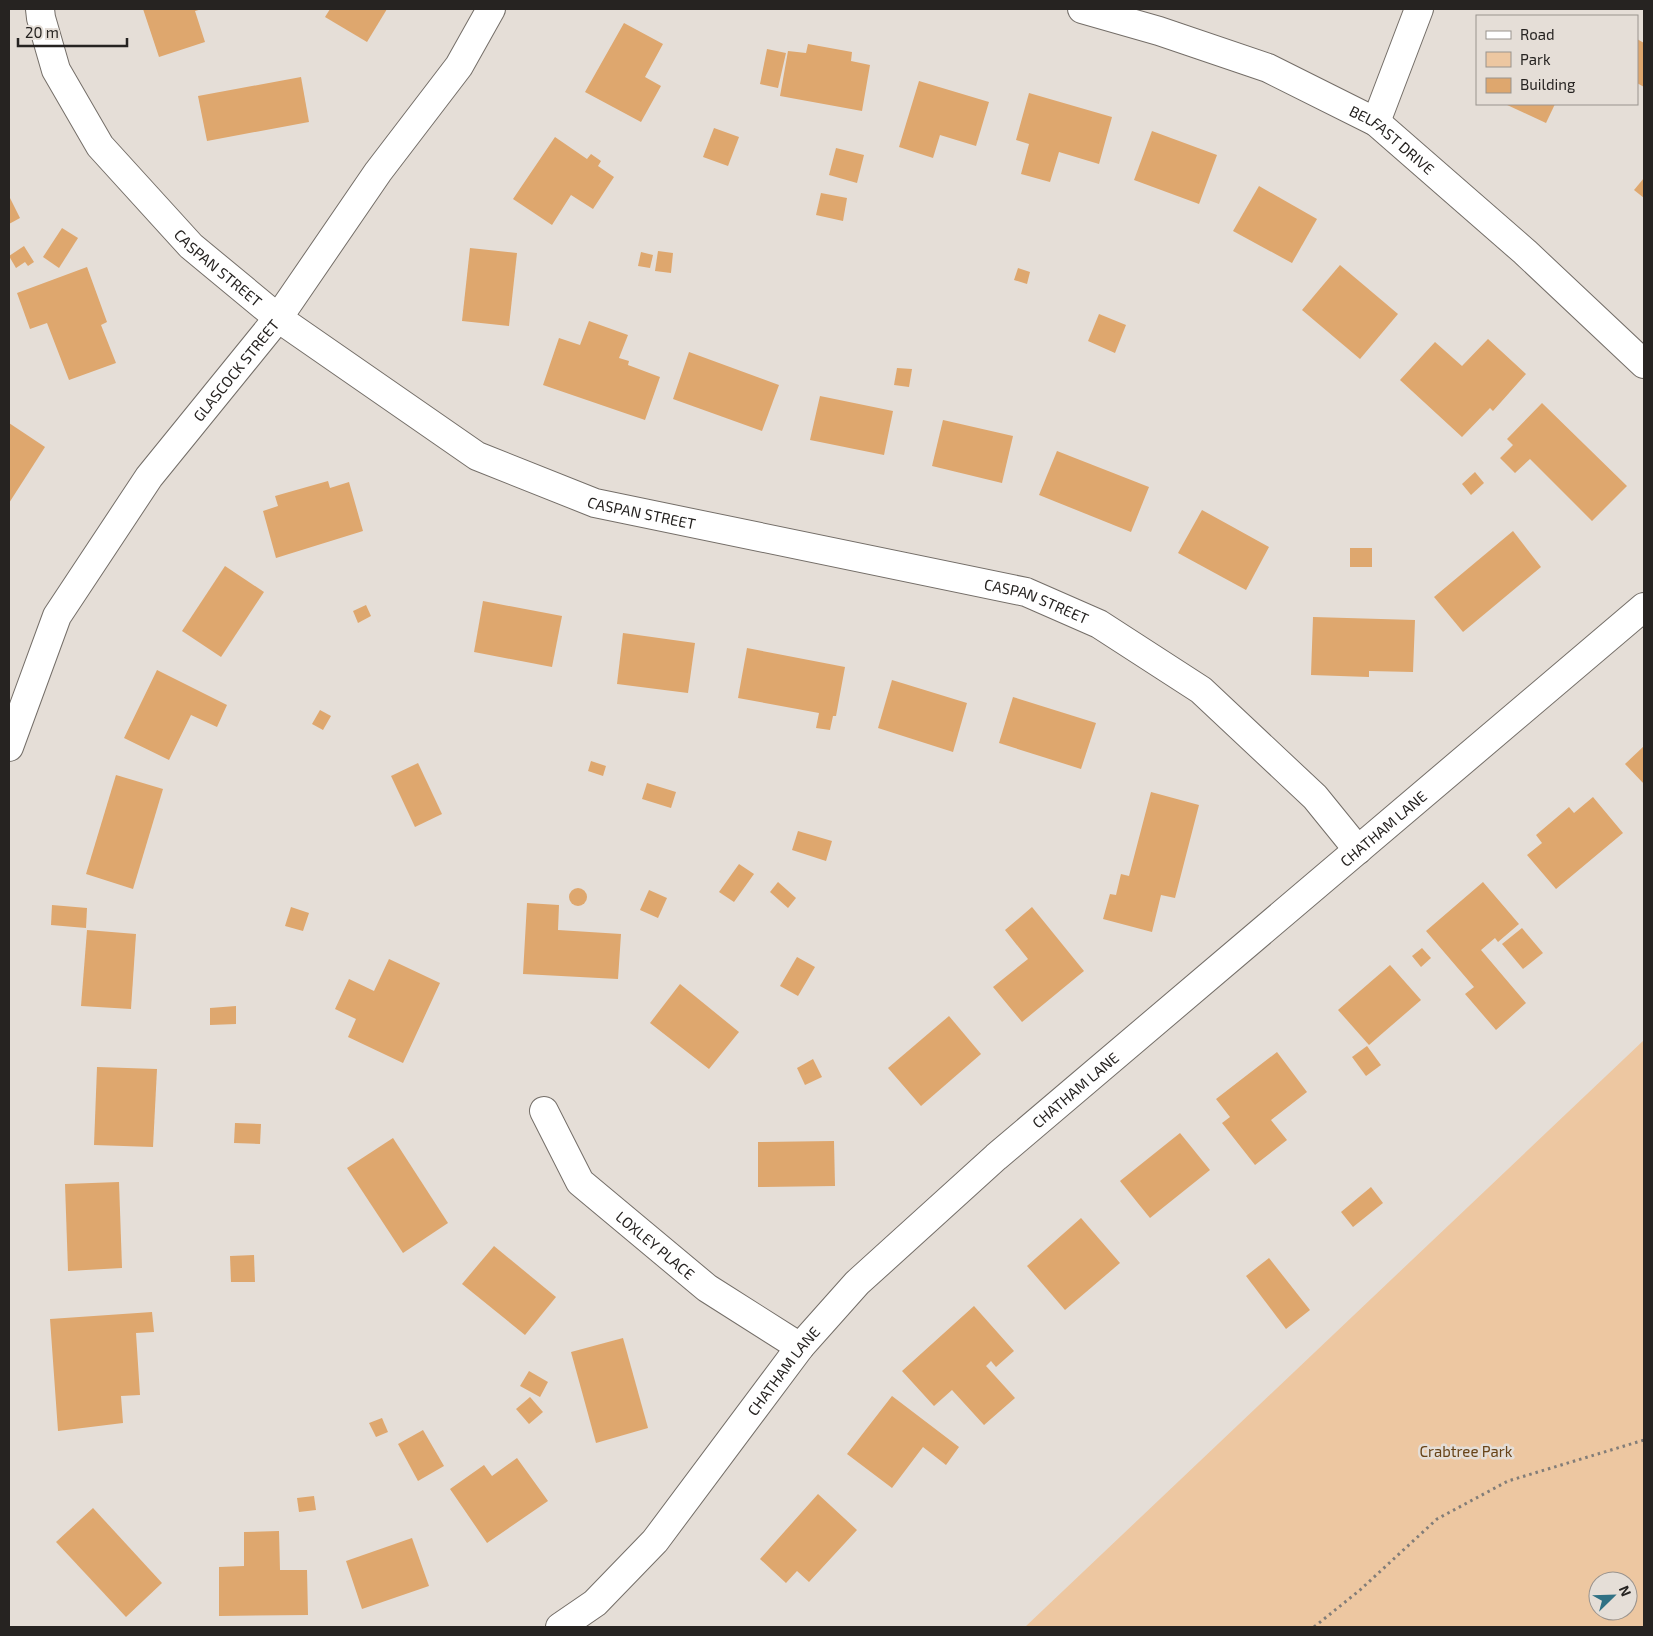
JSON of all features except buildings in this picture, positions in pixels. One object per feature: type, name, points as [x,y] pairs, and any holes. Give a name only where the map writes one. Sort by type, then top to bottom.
[{"type":"street","name":"CASPAN STREET","points":[[40,9],[56,70],[100,146],[191,246],[278,318],[477,456],[596,503],[1026,592],[1099,624],[1201,690],[1315,797],[1358,850]]},
{"type":"street","name":"GLASCOCK STREET","points":[[9,747],[58,616],[149,477],[278,318],[378,172],[459,66],[491,9]]},
{"type":"street","name":"BELFAST DRIVE","points":[[1082,9],[1159,31],[1268,68],[1376,122],[1525,252],[1644,364]]},
{"type":"street","points":[[1376,122],[1419,9]]},
{"type":"street","name":"CHATHAM LANE","points":[[560,1627],[595,1602],[655,1541],[800,1347],[857,1283],[996,1157],[1644,607]]},
{"type":"street","name":"LOXLEY PLACE","points":[[544,1111],[580,1182],[707,1288],[800,1347]]},
{"type":"path","points":[[1314,1627],[1360,1590],[1437,1519],[1508,1480],[1644,1440]]},
{"type":"green space","name":"Crabtree Park","points":[[1644,1040],[1644,1627],[1025,1627]]}]
